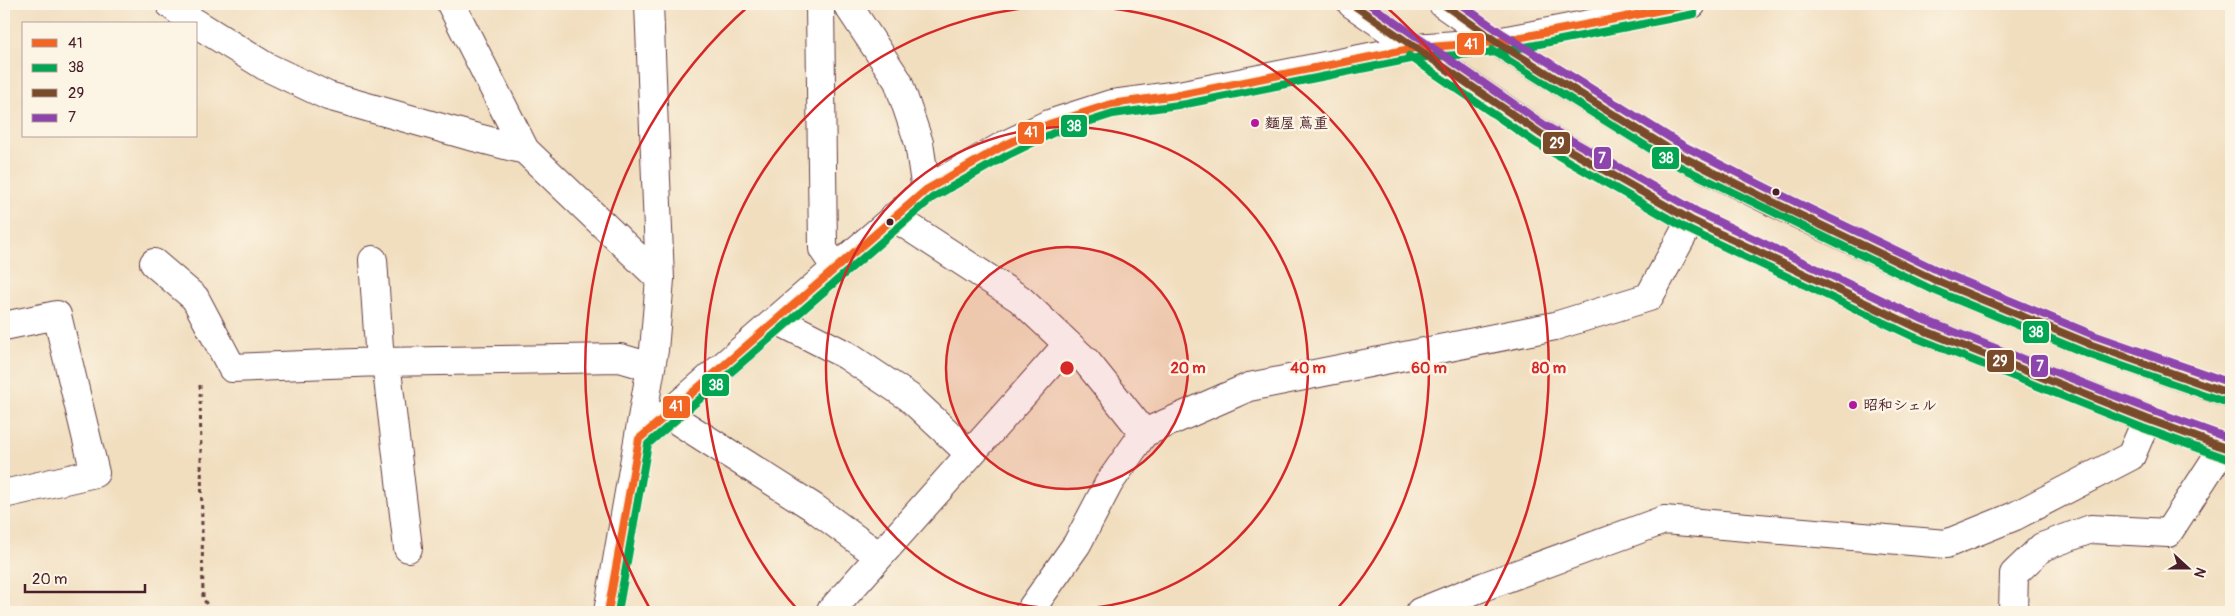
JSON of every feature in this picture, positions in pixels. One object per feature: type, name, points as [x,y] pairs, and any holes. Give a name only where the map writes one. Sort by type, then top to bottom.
[{"type":"main road","points":[[170,4],[193,22]]},
{"type":"main road","points":[[451,4],[526,150],[660,279]]},
{"type":"main road","points":[[608,612],[651,367],[660,279],[649,4]]},
{"type":"main road","points":[[820,4],[823,249],[836,268]]},
{"type":"main road","points":[[847,4],[898,81],[919,143],[926,190]]},
{"type":"main road","points":[[1352,4],[1541,134],[1691,220],[1918,328],[2147,420],[2227,449],[2168,533],[2091,528],[2042,546],[2014,574],[2013,612]]},
{"type":"main road","points":[[1443,4],[1497,42],[1677,154],[1935,280],[2092,345],[2229,391]]},
{"type":"main road","points":[[638,439],[926,190],[1003,146],[1049,124],[1111,104],[1184,94],[1415,48],[1497,42],[1656,7],[1692,4]]},
{"type":"main road","points":[[198,25],[264,66],[328,96],[526,150]]},
{"type":"main road","points":[[894,217],[1020,299],[1087,362],[1144,433]]},
{"type":"main road","points":[[1029,612],[1077,544],[1109,483],[1144,433],[1249,387],[1555,326],[1649,297],[1691,220]]},
{"type":"main road","points":[[373,260],[383,362],[408,548]]},
{"type":"main road","points":[[154,263],[195,298],[232,368],[383,362],[620,358],[651,367]]},
{"type":"main road","points":[[4,326],[57,315],[95,473],[4,494]]},
{"type":"main road","points":[[777,320],[846,355],[909,397],[970,454]]},
{"type":"main road","points":[[830,612],[1068,344]]},
{"type":"main road","points":[[667,414],[813,507],[879,556]]},
{"type":"main road","points":[[1420,612],[1484,586],[1664,520],[1946,544],[2015,516],[2131,456],[2147,420]]},
{"type":"path","points":[[200,378],[202,588],[203,598],[212,612]]},
{"type":"transit line","name":"29","points":[[1352,4],[1541,134],[1691,220],[1918,328],[2147,419],[2231,450]]},
{"type":"transit line","name":"7","points":[[1369,4],[1546,126],[1696,211],[1922,319],[2151,410],[2231,439]]},
{"type":"transit line","name":"29","points":[[1443,4],[1497,42],[1677,154],[1771,201],[1935,280],[2092,345],[2231,394]]},
{"type":"transit line","name":"7","points":[[1460,4],[1503,34],[1682,145],[1775,192],[1939,271],[2096,336],[2231,383]]},
{"type":"transit line","name":"41","points":[[608,612],[639,439],[926,190],[1003,146],[1049,124],[1111,104],[1184,94],[1415,48],[1497,42],[1692,4]]},
{"type":"transit line","name":"38","points":[[618,612],[648,444],[932,198],[1008,155],[1053,133],[1113,114],[1186,104],[1416,58],[1499,52],[1694,14]]},
{"type":"transit line","name":"38","points":[[1492,50],[1673,163],[1931,289],[2088,354],[2228,403]]},
{"type":"transit line","name":"38","points":[[1409,56],[1536,143],[1687,229],[1914,337],[2143,428],[2228,459]]},
{"type":"place","name":"麵屋 蔦重","points":[[1255,123]]},
{"type":"place","name":"昭和シェル","points":[[1853,405]]}]
